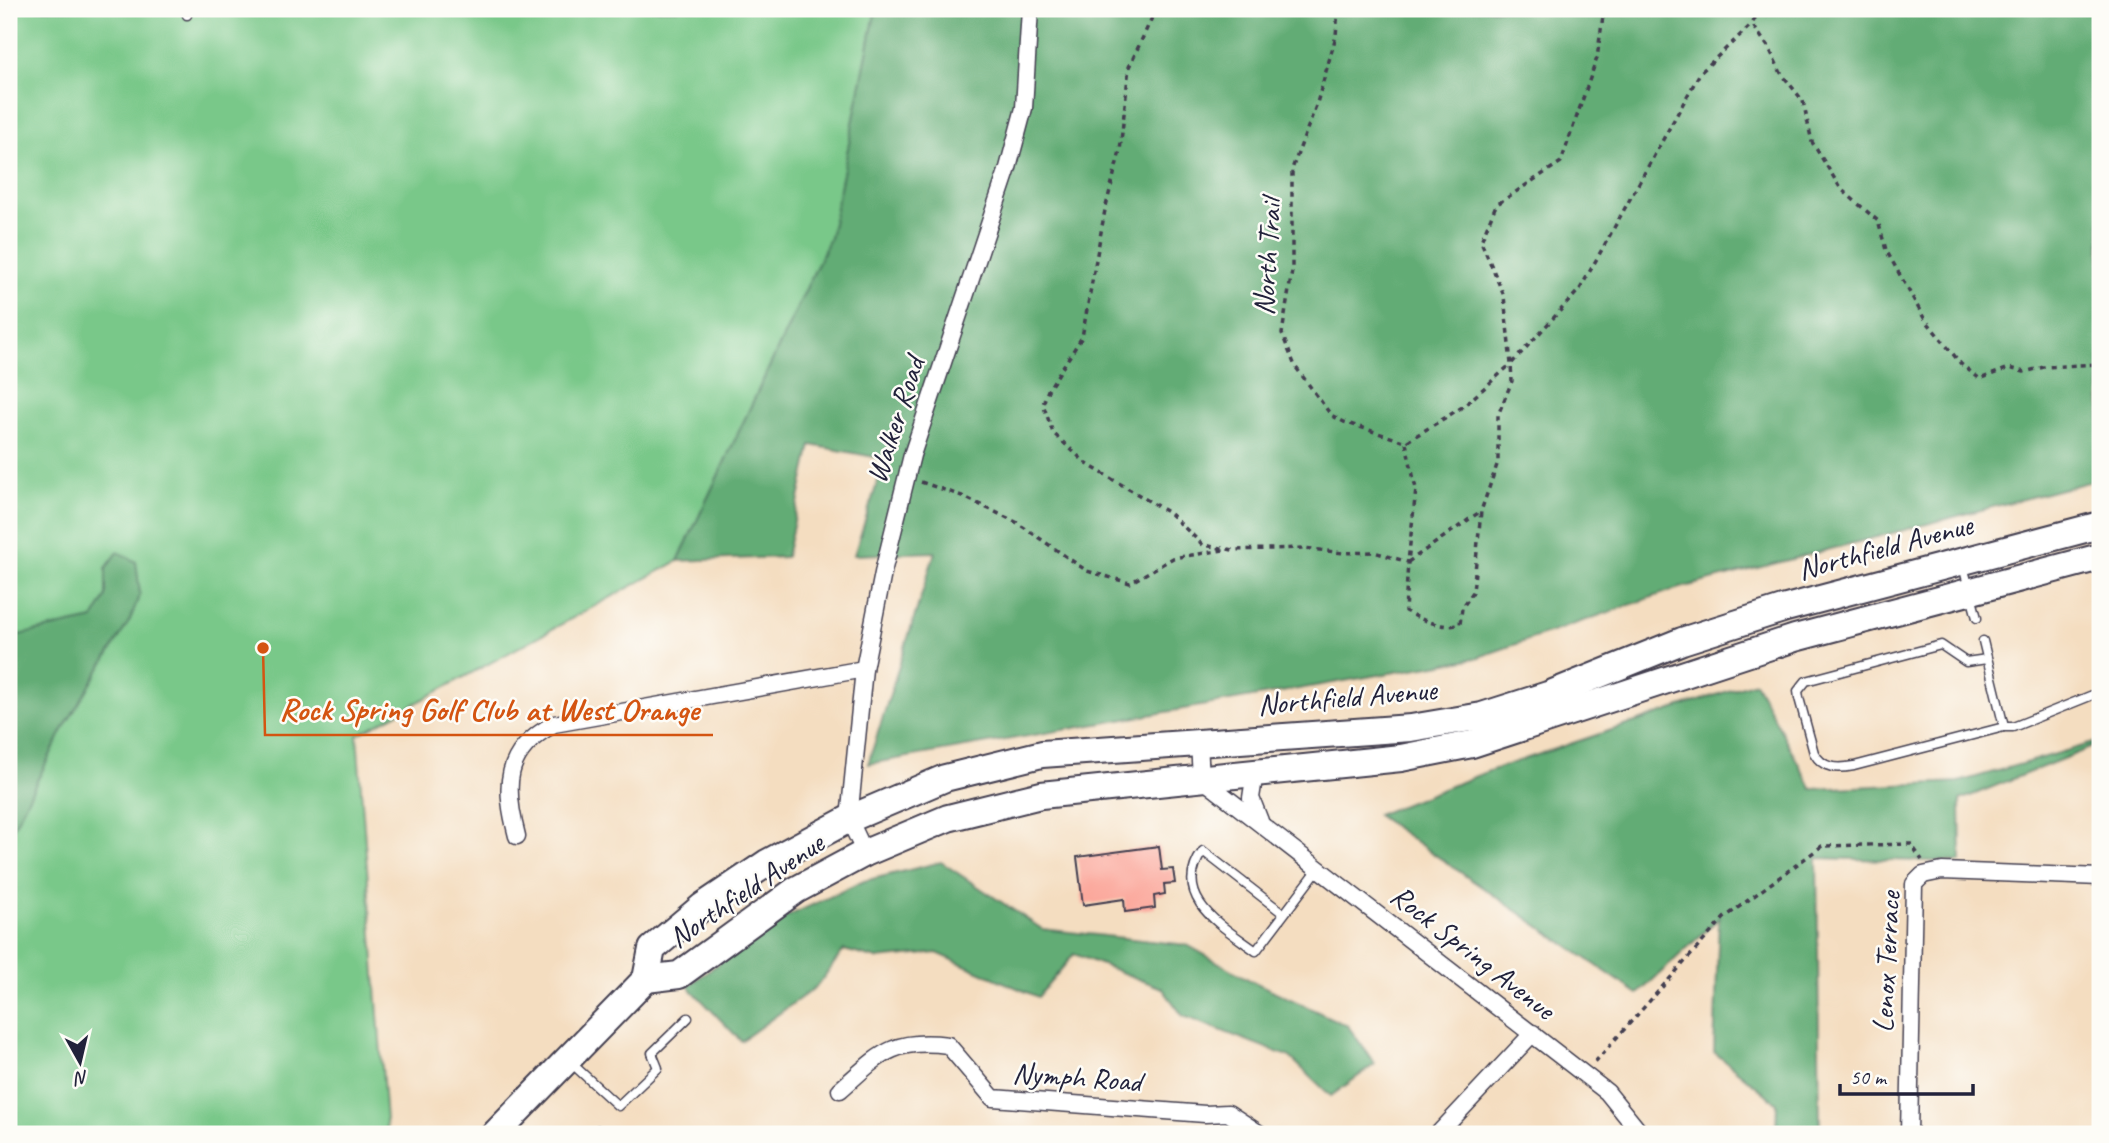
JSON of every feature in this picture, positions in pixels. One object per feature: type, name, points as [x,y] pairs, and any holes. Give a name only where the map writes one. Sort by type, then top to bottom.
[{"type":"main road","name":"Northfield Avenue","points":[[495,1134],[646,979],[652,949],[703,906],[767,863],[849,820],[945,778],[1042,754],[1411,728],[1482,716],[1548,695],[1682,641],[1961,559],[2100,525]]},
{"type":"main road","name":"Northfield Avenue","points":[[646,979],[679,975],[796,890],[865,853],[947,818],[1041,795],[1401,758],[1472,744],[1551,721],[1716,662],[1970,590],[2100,557]]},
{"type":"street","name":"Walker Road","points":[[849,820],[864,669],[892,528],[909,467],[1008,168],[1024,108],[1030,9]]},
{"type":"street","points":[[517,836],[508,802],[508,782],[512,766],[530,741],[554,724],[864,669]]},
{"type":"street","points":[[1199,743],[1201,778]]},
{"type":"street","points":[[1255,772],[1251,798],[1261,823]]},
{"type":"street","name":"Rock Spring Avenue","points":[[1201,778],[1585,1074],[1607,1092],[1641,1134]]},
{"type":"street","points":[[849,820],[865,853]]},
{"type":"street","points":[[1926,875],[1942,871],[2100,877]]},
{"type":"street","name":"Lenox Terrace","points":[[1909,1134],[1912,895],[1913,884],[1926,875]]},
{"type":"street","points":[[1438,1134],[1533,1033]]},
{"type":"street","name":"Nymph Road","points":[[840,1090],[892,1047],[928,1043],[948,1045],[993,1098],[1205,1114],[1228,1113],[1260,1134]]},
{"type":"lane","points":[[1961,559],[1977,618]]},
{"type":"lane","points":[[1983,641],[2004,727]]},
{"type":"lane","points":[[1987,659],[1966,662],[1941,645],[1806,681],[1798,691],[1799,698],[1818,761],[1834,768],[1854,765],[2004,727],[2100,692]]},
{"type":"lane","points":[[1284,914],[1203,851],[1196,861],[1193,888],[1202,911],[1256,951],[1319,868]]},
{"type":"lane","points":[[567,1059],[618,1106],[658,1068],[652,1053],[688,1018]]},
{"type":"path","points":[[1156,9],[1129,67],[1120,151],[1105,210],[1082,337],[1048,390],[1043,404],[1053,433],[1087,464],[1169,513],[1203,545],[1233,550]]},
{"type":"path","name":"North Trail","points":[[1338,9],[1336,36],[1325,76],[1292,169],[1292,271],[1282,334],[1295,366],[1331,415],[1343,422],[1406,442]]},
{"type":"path","points":[[1604,9],[1597,58],[1561,162],[1532,178],[1496,205],[1481,241],[1504,296],[1511,364],[1512,381],[1498,415],[1498,462],[1481,511],[1473,592],[1462,608],[1460,624],[1453,626],[1421,620],[1405,611],[1416,489],[1406,442],[1464,406],[1511,364],[1580,289],[1700,73],[1752,24],[1760,9]]},
{"type":"path","points":[[1752,24],[1769,48],[1781,73],[1803,101],[1812,142],[1841,189],[1878,221],[1886,250],[1924,318],[1961,364],[1980,379],[2009,368],[2024,372],[2044,367],[2100,364]]},
{"type":"path","points":[[915,480],[962,496],[1016,522],[1087,571],[1130,583],[1173,558],[1233,550],[1304,548],[1343,553],[1374,552],[1408,562]]},
{"type":"path","points":[[1408,562],[1481,511]]},
{"type":"path","points":[[1585,1074],[1724,918],[1822,846],[1911,844],[1926,875]]},
{"type":"green space","points":[[9,9],[876,9],[830,238],[678,561],[357,735],[387,1134],[9,1134]]},
{"type":"green space","points":[[876,9],[2100,9],[2100,479],[1673,590],[1476,658],[868,764],[935,552],[854,555],[885,459],[811,445],[786,557],[678,561],[830,238]]},
{"type":"green space","points":[[118,552],[136,562],[140,594],[130,620],[65,726],[9,836],[9,637],[93,619],[106,597],[106,568]]},
{"type":"green space","points":[[1755,682],[1812,789],[1959,782],[2100,741],[2100,744],[1960,800],[1961,862],[1817,858],[1820,1134],[1776,1134],[1777,1103],[1714,1052],[1719,918],[1638,994],[1377,815],[1489,771]]},
{"type":"green space","points":[[941,862],[1042,929],[1187,945],[1250,980],[1348,1026],[1375,1064],[1331,1096],[1290,1057],[1183,1016],[1162,988],[1074,954],[1038,997],[937,953],[877,959],[844,950],[817,986],[741,1041],[688,986],[777,921],[864,881]]},
{"type":"building","points":[[1159,846],[1162,870],[1173,869],[1175,883],[1164,884],[1165,894],[1154,896],[1155,908],[1125,912],[1124,899],[1083,905],[1077,857]]},
{"type":"place","name":"Rock Spring Golf Club at West Orange","points":[[263,648]]}]
